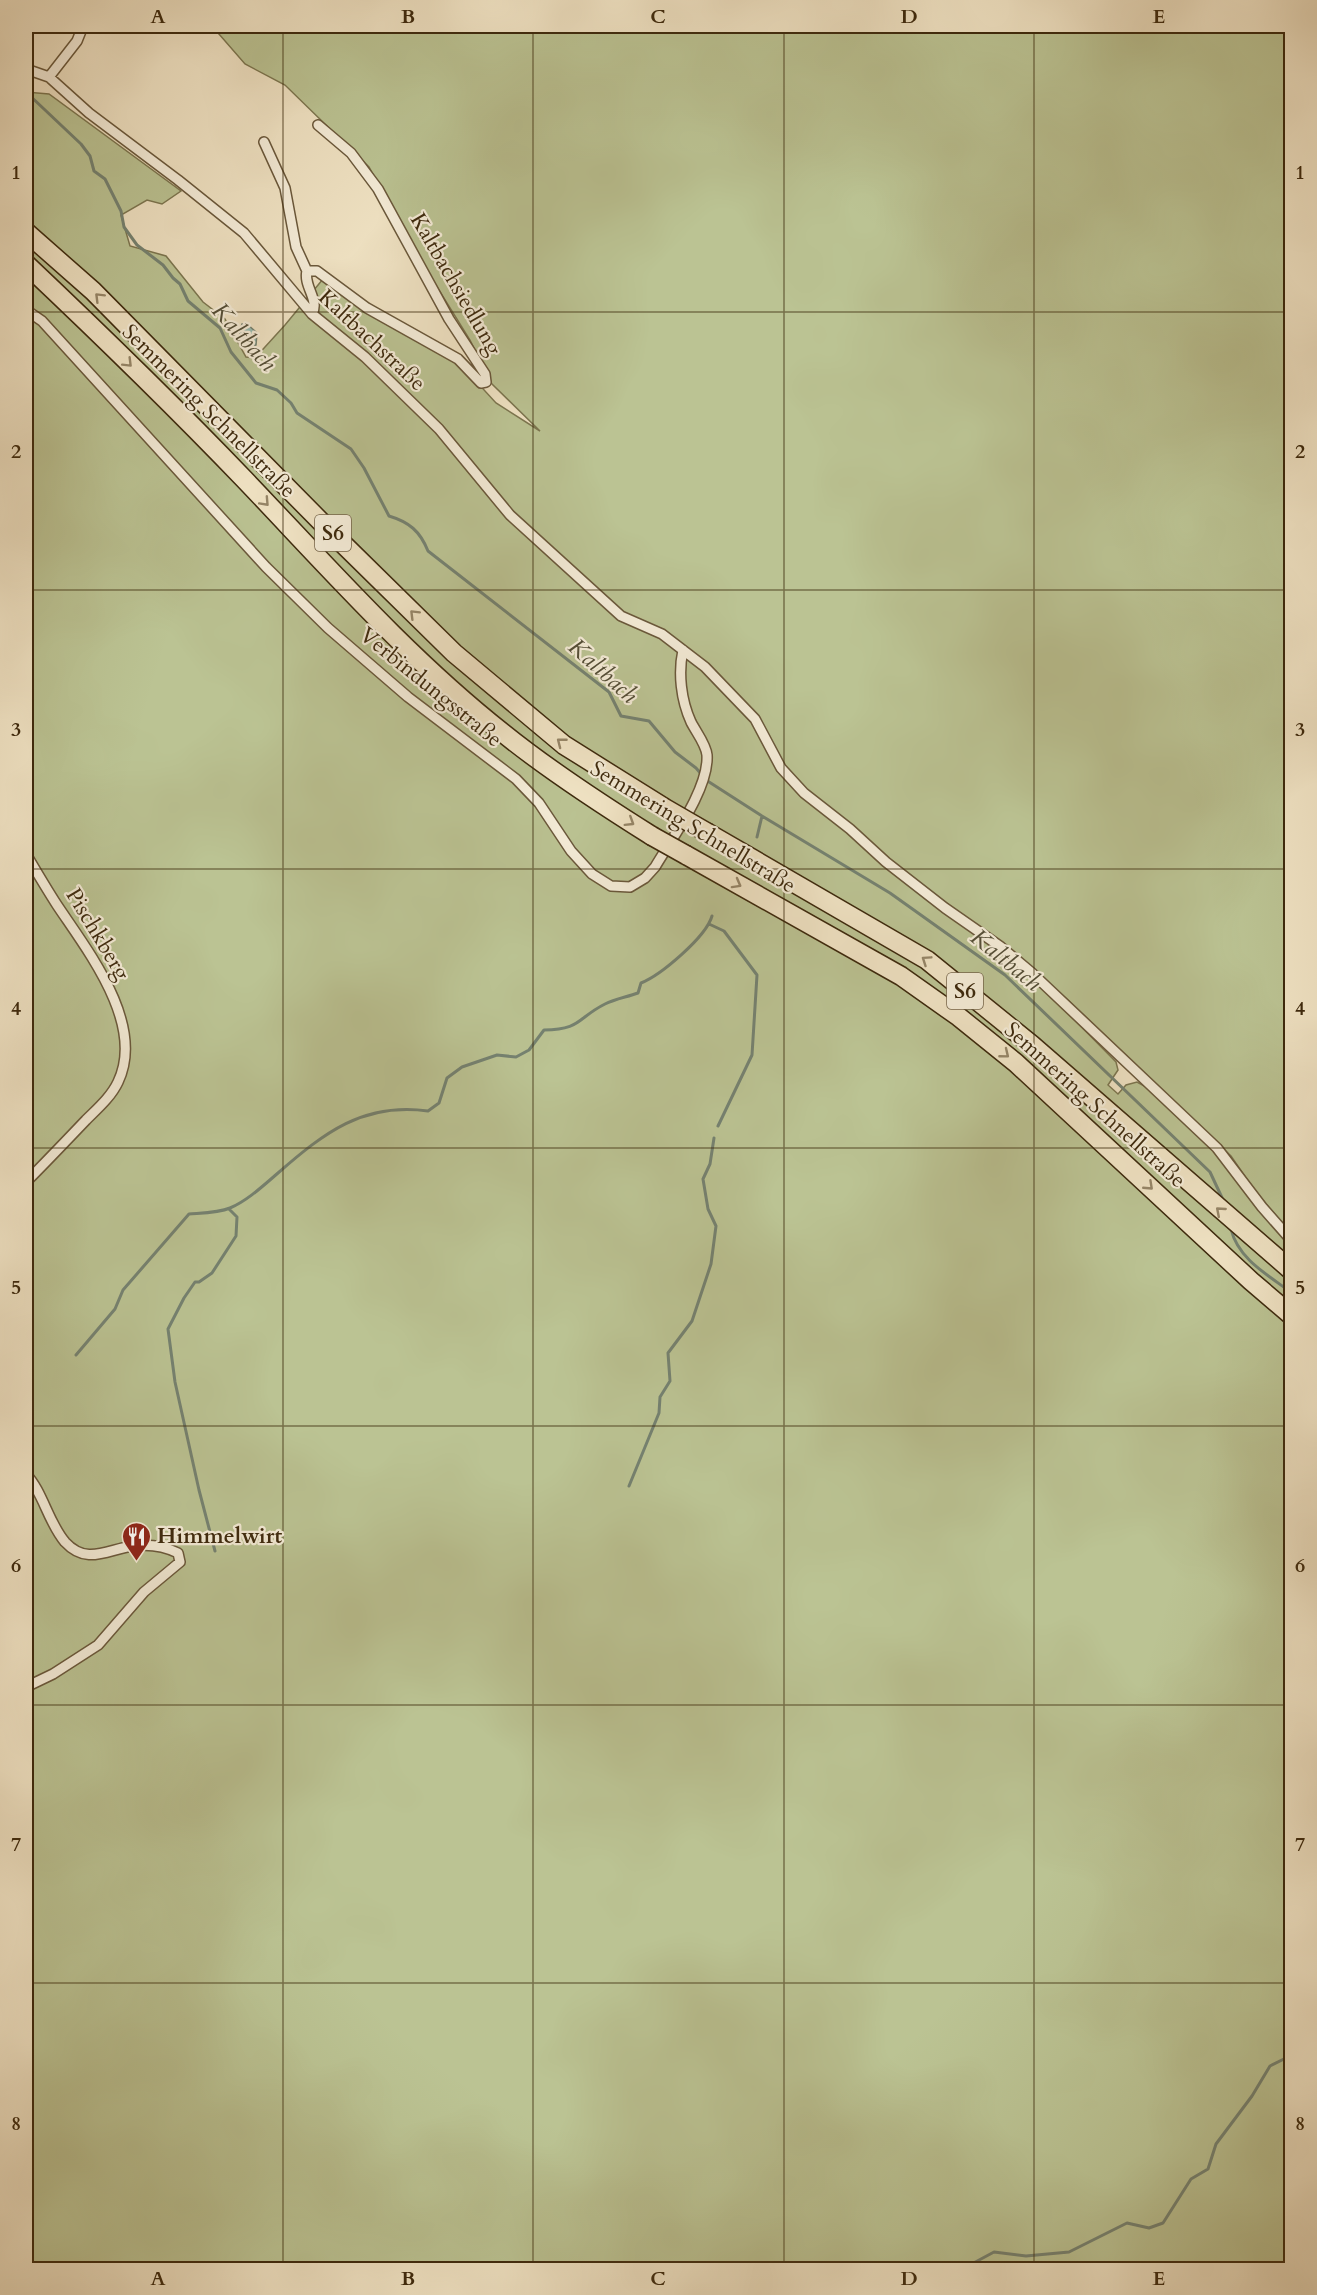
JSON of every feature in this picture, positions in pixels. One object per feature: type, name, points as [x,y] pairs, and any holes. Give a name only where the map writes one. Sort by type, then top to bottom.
[{"type":"highway","name":"Semmering Schnellstraße","points":[[26,232],[93,291],[454,653],[564,745],[708,834],[927,960],[1032,1046],[1292,1271]]},
{"type":"highway","name":"Semmering Schnellstraße","points":[[26,264],[76,311],[243,479],[322,564],[424,665],[503,734],[609,809],[652,836],[901,976],[959,1017],[1016,1063],[1251,1281],[1292,1316]]},
{"type":"street","points":[[49,77],[77,41],[83,26]]},
{"type":"street","name":"Kaltbachstraße","points":[[26,69],[49,77],[89,113],[244,233],[312,314],[365,357],[439,429],[510,515],[621,616],[662,634],[705,667],[755,719],[781,768],[796,786],[850,828],[886,862],[945,908],[1001,946],[1032,973],[1217,1148],[1262,1207],[1292,1241]]},
{"type":"street","name":"Kaltbachsiedlung","points":[[307,272],[317,271],[368,308],[458,359],[481,383],[486,383],[485,374],[449,319],[378,189],[351,153],[318,125]]},
{"type":"street","points":[[264,142],[285,188],[297,247],[307,272],[305,277],[315,305],[312,314]]},
{"type":"street","name":"Verbindungsstraße","points":[[26,310],[42,321],[266,567],[328,628],[408,697],[516,779],[539,803],[582,865],[601,881],[611,886],[623,887],[637,884],[655,867],[700,791],[707,770],[707,752],[690,720],[682,689],[679,668],[683,650]]},
{"type":"street","name":"Pischkberg","points":[[26,854],[101,970],[120,1017],[124,1043],[123,1063],[118,1082],[104,1101],[26,1182]]},
{"type":"street","points":[[26,1474],[31,1479],[49,1517],[66,1542],[80,1554],[101,1555],[133,1546],[164,1546],[178,1553],[180,1562],[144,1592],[98,1645],[53,1674],[26,1687]]},
{"type":"green space","points":[[212,26],[1291,26],[1291,1233],[1255,1191],[1231,1156],[1068,1000],[1012,950],[856,838],[889,869],[1011,960],[1056,1001],[1116,1062],[1118,1070],[1108,1085],[1118,1094],[1126,1085],[1137,1082],[1150,1089],[1223,1160],[1291,1246],[1291,2269],[26,2269],[26,92],[49,94],[181,191],[162,204],[147,200],[121,215],[130,246],[166,256],[203,302],[225,319],[246,357],[255,358],[323,279],[463,367],[496,403],[540,431],[492,384],[470,340],[416,253],[369,167],[285,85],[245,64]],"holes":[[[245,550],[441,727],[389,686],[340,642]]]},
{"type":"water","points":[[242,324],[247,324],[257,333],[256,345],[246,346],[241,341]]},
{"type":"waterway","name":"Kaltbach","points":[[26,92],[81,144],[90,156],[94,171],[105,179],[121,211],[124,227],[137,245],[163,265],[180,284],[188,301],[220,328],[231,352],[256,383],[277,390],[291,403],[297,413],[351,449],[364,468],[389,516],[413,528],[428,551],[609,692],[621,716],[649,721],[675,752],[702,775]]},
{"type":"waterway","name":"Kaltbach","points":[[706,780],[890,893],[1005,975],[1210,1172],[1224,1202]]},
{"type":"waterway","points":[[757,837],[762,816]]},
{"type":"waterway","points":[[76,1355],[115,1309],[123,1290],[189,1214],[220,1211],[236,1205],[329,1133],[364,1116],[405,1109],[428,1111],[439,1103],[447,1078],[462,1067],[497,1055],[516,1057],[529,1050],[544,1030],[565,1028],[605,1004],[638,993],[641,983],[671,964],[692,944],[708,925],[712,916]]},
{"type":"waterway","points":[[709,924],[724,931],[757,975],[752,1055],[718,1126]]},
{"type":"waterway","points":[[629,1486],[659,1413],[660,1397],[670,1381],[668,1353],[692,1321],[711,1264],[716,1226],[708,1209],[703,1179],[710,1164],[714,1138]]},
{"type":"waterway","points":[[215,1551],[175,1382],[168,1329],[195,1282],[199,1282],[212,1273],[236,1236],[237,1217],[229,1209]]},
{"type":"waterway","name":"Kaltbach","points":[[1231,1229],[1235,1240],[1247,1258],[1292,1293]]},
{"type":"waterway","points":[[947,2270],[954,2266],[968,2266],[994,2252],[1026,2256],[1069,2252],[1127,2223],[1149,2228],[1163,2223],[1191,2179],[1208,2169],[1216,2144],[1252,2096],[1270,2066],[1292,2055]]},
{"type":"waterway","points":[[890,2270],[901,2265],[923,2270]]},
{"type":"place","name":"Himmelwirt","points":[[136,1562]]}]
